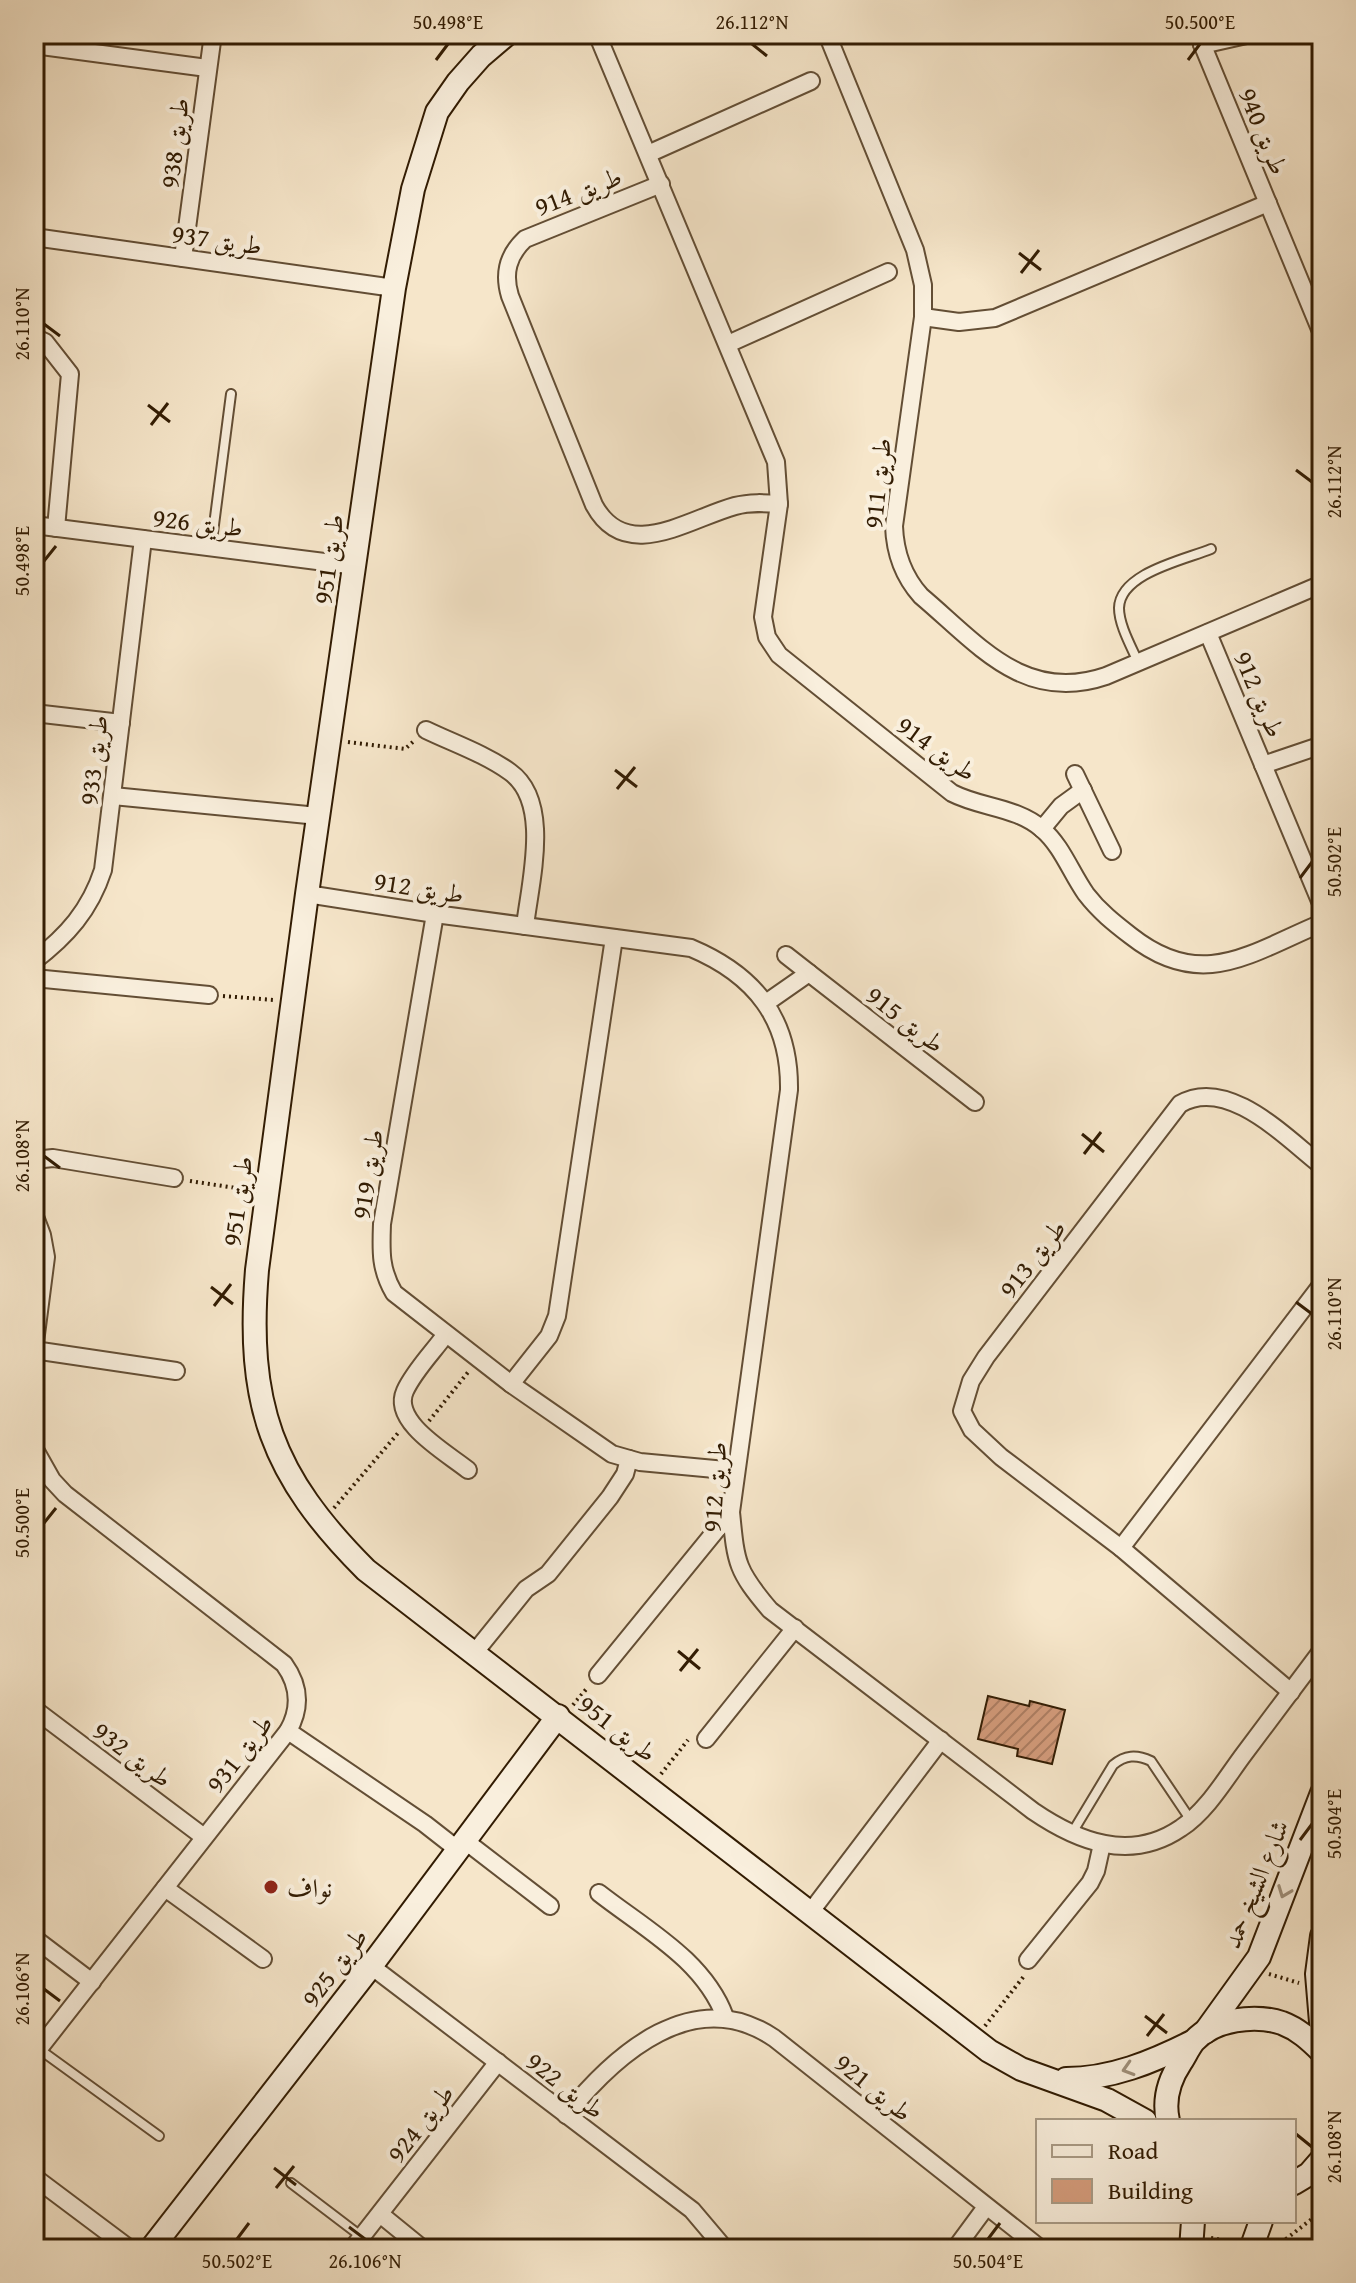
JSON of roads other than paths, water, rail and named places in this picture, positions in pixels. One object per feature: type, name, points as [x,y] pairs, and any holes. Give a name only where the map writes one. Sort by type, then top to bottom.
[{"type":"street","name":"طريق 938","points":[[183,258],[213,34]]},
{"type":"street","name":"طريق 951","points":[[507,34],[481,56],[437,112],[413,189],[394,288],[267,1193],[252,1323],[255,1366],[263,1410],[278,1451],[304,1499],[321,1523],[366,1570],[974,2040],[1021,2069],[1056,2079],[1107,2100],[1141,2119]]},
{"type":"street","name":"طريق 914","points":[[597,34],[776,462],[779,504],[763,617],[767,637],[779,655],[952,793],[969,801],[1019,814],[1042,829],[1052,839],[1086,894],[1106,916],[1149,950],[1174,962],[1202,966],[1229,962],[1322,923]]},
{"type":"street","name":"طريق 911","points":[[827,34],[915,250],[923,285],[923,317],[894,526],[898,557],[911,585],[1006,667],[1029,678],[1054,684],[1072,684],[1089,682],[1322,584]]},
{"type":"street","points":[[1200,40],[1251,34]]},
{"type":"street","name":"طريق 940","points":[[1200,40],[1322,334]]},
{"type":"street","points":[[34,45],[207,68]]},
{"type":"street","name":"طريق 914","points":[[648,154],[811,81]]},
{"type":"street","name":"طريق 914","points":[[661,184],[525,239],[511,255],[508,265],[506,275],[510,296],[594,505],[607,524],[617,531],[651,535],[736,506],[779,504]]},
{"type":"street","points":[[923,317],[959,322],[995,318],[1268,203]]},
{"type":"street","name":"طريق 937","points":[[34,237],[394,288]]},
{"type":"street","points":[[728,344],[888,272]]},
{"type":"street","points":[[34,337],[45,342],[70,374],[56,528]]},
{"type":"street","name":"طريق 926","points":[[34,525],[356,566]]},
{"type":"street","name":"طريق 933","points":[[34,961],[69,932],[90,903],[97,887],[106,852],[143,539]]},
{"type":"street","name":"طريق 912","points":[[1208,633],[1322,906]]},
{"type":"street","points":[[34,713],[121,723]]},
{"type":"street","points":[[426,730],[512,773],[531,799],[535,831],[525,926]]},
{"type":"street","points":[[1263,765],[1322,745]]},
{"type":"street","points":[[1075,774],[1112,851]]},
{"type":"street","points":[[1042,829],[1061,806],[1083,790]]},
{"type":"street","points":[[113,796],[318,816]]},
{"type":"street","name":"طريق 912","points":[[307,894],[691,948],[736,972],[753,986],[766,1003],[781,1033],[789,1060],[789,1090],[731,1512],[736,1561],[770,1610],[1033,1811],[1071,1834],[1102,1844],[1150,1843],[1181,1828],[1211,1799],[1322,1650]]},
{"type":"street","name":"طريق 919","points":[[435,914],[382,1224],[380,1258],[384,1276],[394,1293],[596,1445],[629,1459],[736,1471]]},
{"type":"street","points":[[511,1384],[549,1336],[557,1316],[614,938]]},
{"type":"street","name":"طريق 915","points":[[786,955],[975,1102]]},
{"type":"street","points":[[766,1003],[809,973]]},
{"type":"street","points":[[34,978],[209,995]]},
{"type":"street","name":"طريق 913","points":[[1291,1692],[1121,1548],[1001,1457],[972,1430],[962,1411],[971,1381],[986,1357],[1180,1104],[1193,1097],[1208,1095],[1226,1099],[1261,1119],[1322,1166]]},
{"type":"street","points":[[34,1160],[53,1158],[174,1178]]},
{"type":"street","points":[[34,1214],[46,1257],[34,1350],[176,1371]]},
{"type":"street","points":[[1121,1548],[1322,1284]]},
{"type":"street","points":[[446,1334],[404,1392],[402,1407],[414,1427],[468,1470]]},
{"type":"street","name":"طريق 931","points":[[34,1448],[52,1480],[65,1494],[284,1664],[296,1685],[298,1697],[294,1721],[288,1731],[36,2052]]},
{"type":"street","points":[[475,1652],[526,1589],[548,1574],[601,1509],[618,1486],[629,1459]]},
{"type":"street","points":[[598,1675],[731,1512]]},
{"type":"street","points":[[706,1739],[795,1628]]},
{"type":"street","name":"طريق 932","points":[[34,1709],[204,1837]]},
{"type":"street","name":"طريق 925","points":[[151,2249],[560,1718]]},
{"type":"street","points":[[288,1731],[550,1906]]},
{"type":"street","points":[[809,1914],[941,1740]]},
{"type":"street","name":"شارع الشيخ حمد","points":[[1168,2119],[1165,2109],[1170,2079],[1259,1957],[1322,1793]]},
{"type":"street","points":[[1028,1960],[1090,1883],[1102,1844]]},
{"type":"street","points":[[165,1888],[263,1959]]},
{"type":"street","points":[[599,1893],[694,1967],[713,1990],[725,2017]]},
{"type":"street","points":[[1322,1936],[1317,1974],[1322,2034]]},
{"type":"street","points":[[34,1938],[92,1982]]},
{"type":"street","name":"طريق 922","points":[[371,1966],[692,2210],[725,2249]]},
{"type":"street","name":"طريق 921","points":[[566,2115],[588,2087],[643,2042],[687,2021],[725,2017],[760,2028],[774,2038],[1041,2249]]},
{"type":"street","name":"طريق 951","points":[[1056,2079],[1087,2079],[1115,2073],[1169,2054],[1229,2021],[1256,2018],[1281,2023],[1305,2035],[1322,2052]]},
{"type":"street","name":"طريق 924","points":[[357,2243],[498,2062]]},
{"type":"street","points":[[1296,2182],[1309,2174],[1322,2159]]},
{"type":"street","points":[[34,2177],[130,2249]]},
{"type":"street","points":[[955,2249],[986,2207]]},
{"type":"street","points":[[380,2214],[423,2249]]},
{"type":"street","points":[[1252,2247],[1260,2223]]},
{"type":"lane","points":[[211,548],[231,394]]},
{"type":"lane","points":[[1138,662],[1120,614],[1120,600],[1126,587],[1138,577],[1211,549]]},
{"type":"lane","points":[[1071,1834],[1113,1765],[1121,1758],[1131,1756],[1151,1761],[1190,1819]]},
{"type":"lane","name":"طريق 931","points":[[36,2052],[159,2136]]},
{"type":"lane","points":[[291,2183],[357,2243]]},
{"type":"place","name":"نواف","points":[[271,1887]]}]
